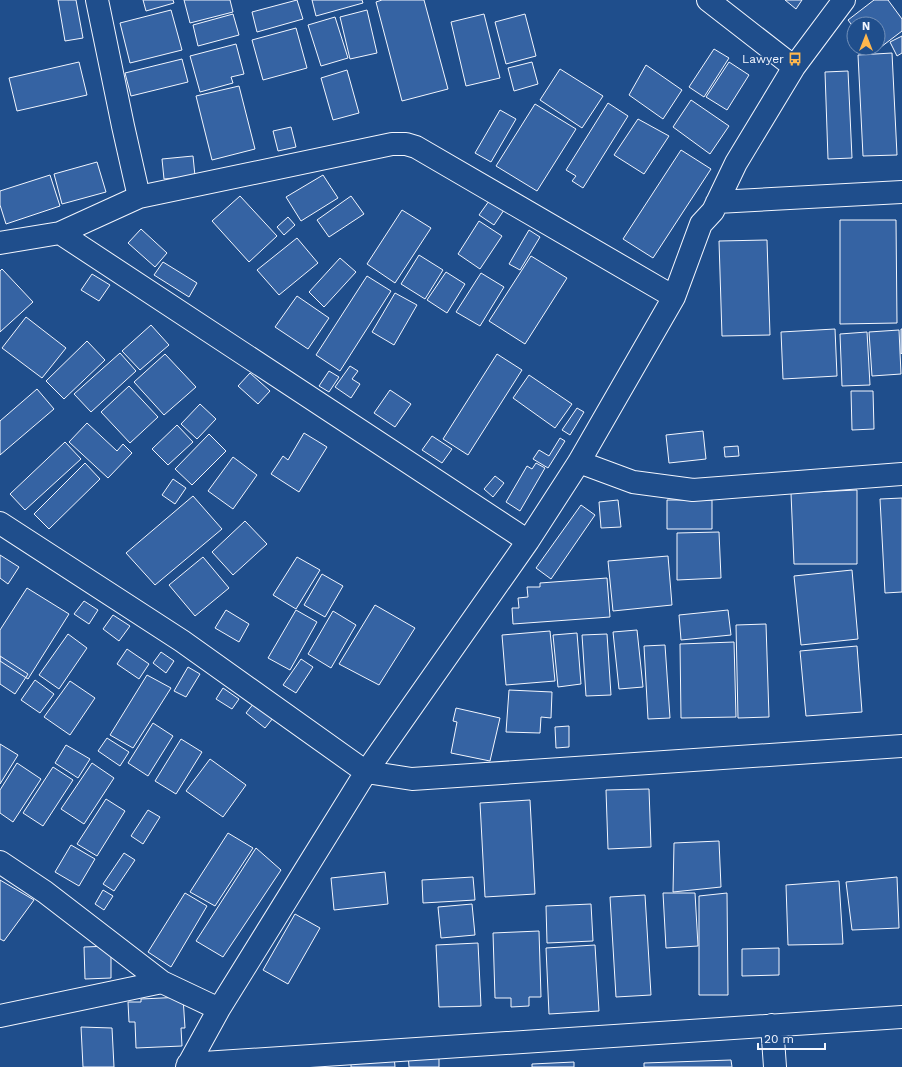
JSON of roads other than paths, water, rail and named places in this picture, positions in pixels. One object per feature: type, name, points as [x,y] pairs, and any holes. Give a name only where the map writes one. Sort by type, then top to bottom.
[{"type":"street","points":[[97,0],[139,197]]},
{"type":"street","points":[[708,0],[794,67]]},
{"type":"street","points":[[188,1066],[219,1009],[366,772],[528,541],[579,462],[674,296],[701,224],[713,211],[736,163],[794,67],[844,0]]},
{"type":"street","points":[[0,243],[60,233],[139,197],[392,144],[406,144],[416,147],[674,296]]},
{"type":"street","points":[[717,202],[902,192]]},
{"type":"street","points":[[60,233],[528,541]]},
{"type":"street","points":[[579,462],[633,482],[693,490],[902,474]]},
{"type":"street","points":[[0,523],[182,641],[366,772],[412,779],[902,746]]},
{"type":"street","points":[[0,862],[45,892],[162,982],[219,1009]]},
{"type":"street","points":[[0,1016],[162,982]]},
{"type":"street","points":[[188,1066],[902,1017]]},
{"type":"street","points":[[772,1025],[775,1067]]},
{"type":"place","name":"Lawyer","points":[[795,59]]}]
